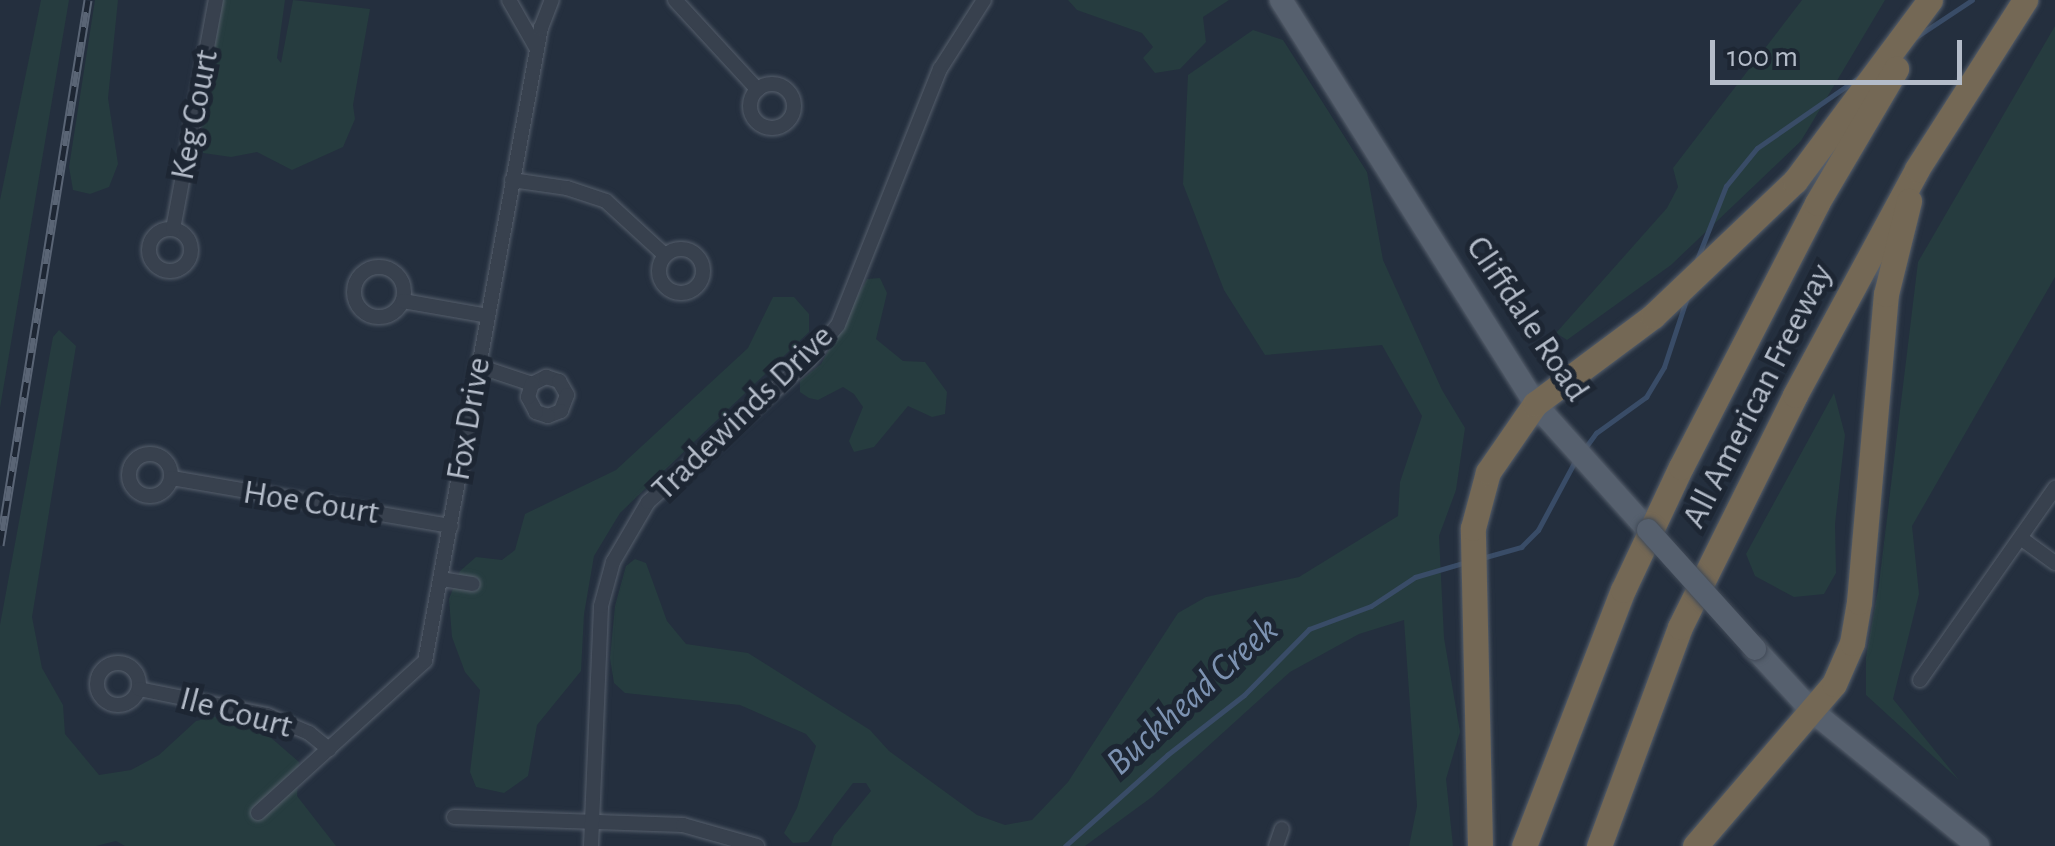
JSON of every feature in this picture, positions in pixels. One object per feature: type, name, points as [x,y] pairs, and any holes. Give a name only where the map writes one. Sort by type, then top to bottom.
[{"type":"highway","points":[[1480,846],[1473,528],[1488,472],[1535,404],[1653,316],[1795,182],[1933,0]]},
{"type":"highway","name":"All American Freeway","points":[[1524,846],[1623,590],[1681,468],[1816,203],[1933,0]]},
{"type":"highway","name":"All American Freeway","points":[[1599,846],[1680,627],[1823,340],[1917,169],[2025,0]]},
{"type":"highway","points":[[1695,846],[1834,684],[1854,630],[1886,294],[1917,169]]},
{"type":"main road","name":"Cliffdale Road","points":[[1281,0],[1535,404],[1812,711],[1978,846]]},
{"type":"street","name":"Keg Court","points":[[173,229],[216,0]]},
{"type":"street","points":[[509,0],[537,48]]},
{"type":"street","points":[[674,0],[758,90]]},
{"type":"street","name":"Tradewinds Drive","points":[[591,846],[601,606],[613,562],[648,502],[809,360],[838,325],[940,69],[984,0]]},
{"type":"street","name":"Fox Drive","points":[[258,814],[424,661],[537,48],[549,1]]},
{"type":"street","points":[[512,180],[568,188],[606,201],[666,255]]},
{"type":"street","points":[[403,301],[488,316]]},
{"type":"street","points":[[478,366],[532,384]]},
{"type":"street","name":"Hoe Court","points":[[172,478],[451,526]]},
{"type":"street","points":[[1920,680],[2055,488]]},
{"type":"street","points":[[2022,539],[2055,564]]},
{"type":"street","points":[[442,579],[474,584]]},
{"type":"street","name":"Ile Court","points":[[139,689],[267,715],[308,733],[329,749]]},
{"type":"street","points":[[454,817],[682,824],[756,846]]},
{"type":"street","points":[[1276,846],[1282,829]]},
{"type":"green space","points":[[41,0],[69,0],[0,408],[0,200]]},
{"type":"green space","points":[[95,0],[118,0],[108,98],[118,164],[109,187],[90,194],[73,190],[69,167]]},
{"type":"green space","points":[[223,0],[285,0],[277,58],[281,63],[293,0],[370,9],[353,105],[355,119],[343,147],[292,170],[257,152],[231,157],[203,153],[202,121]]},
{"type":"green space","points":[[1068,0],[1229,0],[1203,17],[1206,42],[1180,69],[1155,73],[1143,58],[1153,47],[1142,33],[1077,10]]},
{"type":"green space","points":[[1802,0],[1885,0],[1801,141],[1671,265],[1567,340],[1556,333],[1667,208],[1678,187],[1673,168]]},
{"type":"green space","points":[[2055,26],[2055,277],[1912,526],[1919,594],[1893,699],[1959,780],[1866,695],[1866,657],[1879,584],[1918,262]]},
{"type":"green space","points":[[1253,30],[1283,40],[1367,172],[1383,260],[1442,390],[1465,428],[1456,490],[1439,536],[1444,638],[1460,732],[1446,779],[1453,846],[1409,846],[1417,806],[1404,620],[1359,634],[1290,672],[1152,797],[1085,846],[831,846],[834,836],[871,791],[866,783],[853,783],[808,842],[793,843],[784,833],[797,808],[816,746],[806,734],[740,705],[625,693],[614,683],[610,658],[615,606],[626,566],[635,559],[646,563],[667,621],[686,644],[748,653],[870,730],[889,751],[977,815],[1005,825],[1032,820],[1068,782],[1178,613],[1206,597],[1299,577],[1398,516],[1400,482],[1422,416],[1382,345],[1265,355],[1224,290],[1183,184],[1188,75]]},
{"type":"green space","points":[[880,278],[887,293],[876,339],[903,361],[925,362],[947,392],[945,414],[932,417],[908,406],[874,447],[854,452],[849,441],[863,407],[854,394],[843,387],[818,400],[809,398],[800,392],[800,381],[821,364],[867,279]]},
{"type":"green space","points":[[773,297],[794,297],[809,314],[809,332],[620,513],[594,556],[584,614],[581,671],[537,725],[528,776],[504,793],[476,787],[470,772],[480,690],[465,672],[452,637],[449,599],[460,571],[476,557],[502,560],[515,550],[525,514],[616,470],[748,348]]},
{"type":"green space","points":[[59,330],[76,346],[32,617],[42,668],[63,705],[65,734],[99,775],[131,770],[159,755],[196,721],[227,714],[254,723],[299,762],[297,796],[336,846],[125,846],[116,841],[96,846],[0,846],[0,625],[53,337]]},
{"type":"green space","points":[[1834,393],[1845,435],[1835,524],[1836,573],[1824,594],[1794,597],[1755,576],[1746,554]]},
{"type":"waterway","name":"Buckhead Creek","points":[[1916,37],[1972,0]]},
{"type":"waterway","name":"Buckhead Creek","points":[[1696,262],[1726,186],[1757,148],[1858,78]]},
{"type":"waterway","name":"Buckhead Creek","points":[[1585,448],[1596,433],[1646,397],[1664,367],[1687,297]]},
{"type":"waterway","name":"Buckhead Creek","points":[[1482,558],[1521,547],[1538,530],[1575,461]]},
{"type":"waterway","name":"Buckhead Creek","points":[[1065,846],[1167,755],[1244,695],[1309,629],[1371,606],[1415,577],[1466,562]]},
{"type":"railway","points":[[0,545],[88,0]]}]
